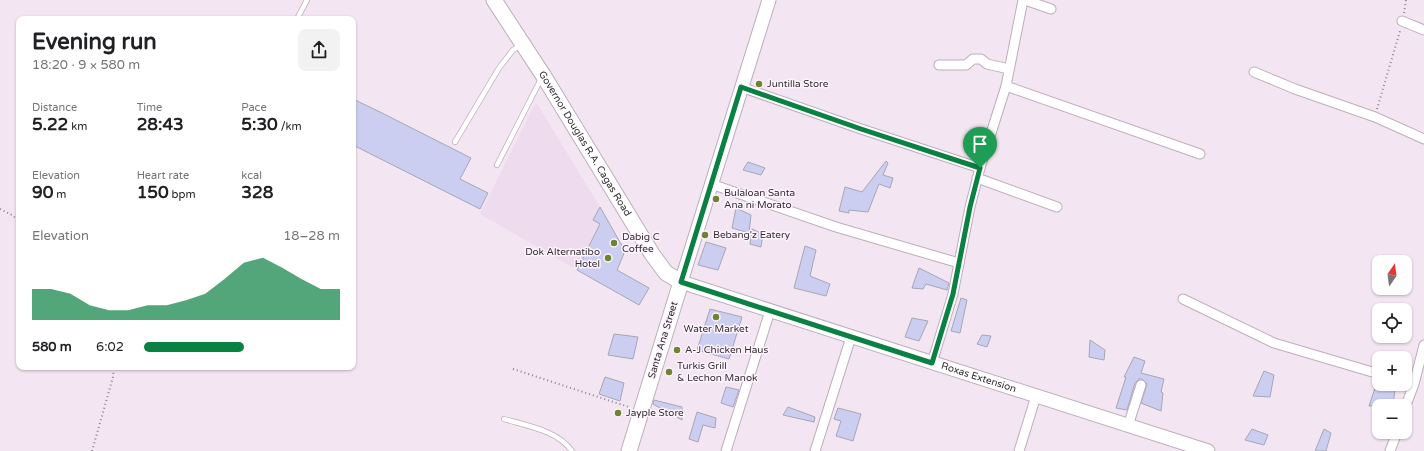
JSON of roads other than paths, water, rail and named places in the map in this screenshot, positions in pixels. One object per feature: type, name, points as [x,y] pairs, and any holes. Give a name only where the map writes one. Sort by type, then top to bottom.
[{"type":"main road","name":"Governor Douglas R.A. Cagas Road","points":[[494,0],[543,75],[652,254],[666,273],[681,282]]},
{"type":"main road","name":"Santa Ana Street","points":[[629,451],[769,0]]},
{"type":"main road","name":"Roxas Extension","points":[[681,282],[1208,451]]},
{"type":"street","points":[[932,363],[953,294],[977,178],[1006,86],[1024,0],[1051,9]]},
{"type":"street","points":[[1402,21],[1424,30]]},
{"type":"street","points":[[939,64],[966,65],[973,58],[981,59],[987,64],[1009,69]]},
{"type":"street","points":[[1254,72],[1295,89],[1375,117],[1424,139]]},
{"type":"street","points":[[1006,86],[1200,154]]},
{"type":"street","points":[[741,87],[834,120],[980,168]]},
{"type":"street","points":[[977,178],[1057,207]]},
{"type":"street","points":[[711,184],[836,227],[959,263]]},
{"type":"street","points":[[1183,299],[1274,343],[1372,372]]},
{"type":"street","points":[[726,451],[770,311]]},
{"type":"street","points":[[815,451],[851,337]]},
{"type":"street","points":[[1412,375],[1424,345]]},
{"type":"street","points":[[1128,426],[1141,385]]},
{"type":"street","points":[[1018,451],[1036,396]]},
{"type":"street","points":[[1390,451],[1394,439]]},
{"type":"lane","points":[[299,16],[307,0]]},
{"type":"lane","points":[[455,142],[499,68],[513,50],[522,44]]},
{"type":"lane","points":[[497,165],[543,75]]},
{"type":"lane","points":[[504,419],[550,433],[560,438],[572,451]]},
{"type":"place","name":"Juntilla Store","points":[[759,84]]},
{"type":"place","name":"Bulaloan Santa Ana ni Morato","points":[[716,199]]},
{"type":"place","name":"Bebang'z Eatery","points":[[705,235]]},
{"type":"place","name":"Dabig C Coffee","points":[[614,243]]},
{"type":"place","name":"Dok Alternatibo Hotel","points":[[608,258]]},
{"type":"place","name":"Water Market","points":[[716,317]]},
{"type":"place","name":"A-J Chicken Haus","points":[[677,350]]},
{"type":"place","name":"Turkis Grill & Lechon Manok","points":[[669,372]]},
{"type":"place","name":"Jayple Store","points":[[618,413]]}]
